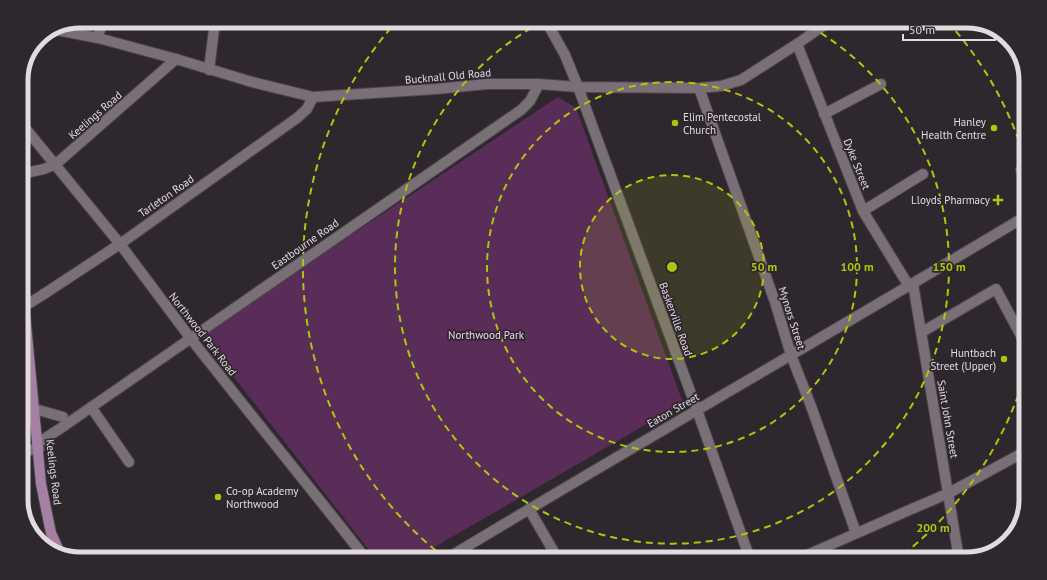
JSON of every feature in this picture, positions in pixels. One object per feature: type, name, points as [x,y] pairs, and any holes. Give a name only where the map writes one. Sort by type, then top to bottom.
[{"type":"main road","name":"Keelings Road","points":[[28,337],[41,484],[51,533],[55,546]]},
{"type":"street","points":[[98,38],[100,28]]},
{"type":"street","points":[[209,70],[213,28]]},
{"type":"street","name":"Baskerville Road","points":[[550,28],[565,55],[578,87],[748,552]]},
{"type":"street","name":"Bucknall Old Road","points":[[63,31],[98,38],[176,59],[209,70],[313,97],[487,84],[539,84],[578,87],[699,88],[721,86],[741,80],[820,28]]},
{"type":"street","name":"Dyke Street","points":[[797,44],[863,211],[899,270],[911,285]]},
{"type":"street","name":"Keelings Road","points":[[28,172],[44,169],[56,164],[176,59]]},
{"type":"street","name":"Eastbourne Road","points":[[38,446],[64,422],[77,417],[521,110],[530,101],[539,84]]},
{"type":"street","points":[[824,114],[881,84]]},
{"type":"street","name":"Mynors Street","points":[[699,88],[775,302],[791,356],[812,406],[856,533]]},
{"type":"street","name":"Tarleton Road","points":[[28,304],[120,244],[297,118],[307,109],[313,97]]},
{"type":"street","name":"Northwood Park Road","points":[[28,131],[120,244],[191,338],[361,552]]},
{"type":"street","points":[[863,211],[923,174]]},
{"type":"street","name":"Eaton Street","points":[[458,552],[1019,220]]},
{"type":"street","name":"Saint John Street","points":[[911,285],[922,332],[958,552]]},
{"type":"street","points":[[922,332],[996,290],[1019,332]]},
{"type":"street","points":[[91,407],[129,462]]},
{"type":"street","points":[[35,410],[64,422]]},
{"type":"street","points":[[28,449],[38,446]]},
{"type":"street","points":[[814,552],[948,493],[1019,455]]},
{"type":"street","points":[[529,509],[554,552]]},
{"type":"green space","name":"Northwood Park","points":[[558,97],[576,108],[683,403],[426,552],[371,552],[201,335]]},
{"type":"place","name":"Elim Pentecostal Church","points":[[675,123]]},
{"type":"place","name":"Hanley Health Centre","points":[[994,128]]},
{"type":"place","name":"Lloyds Pharmacy","points":[[998,200]]},
{"type":"place","name":"Huntbach Street (Upper)","points":[[1004,359]]},
{"type":"place","name":"Co-op Academy Northwood","points":[[218,497]]}]
